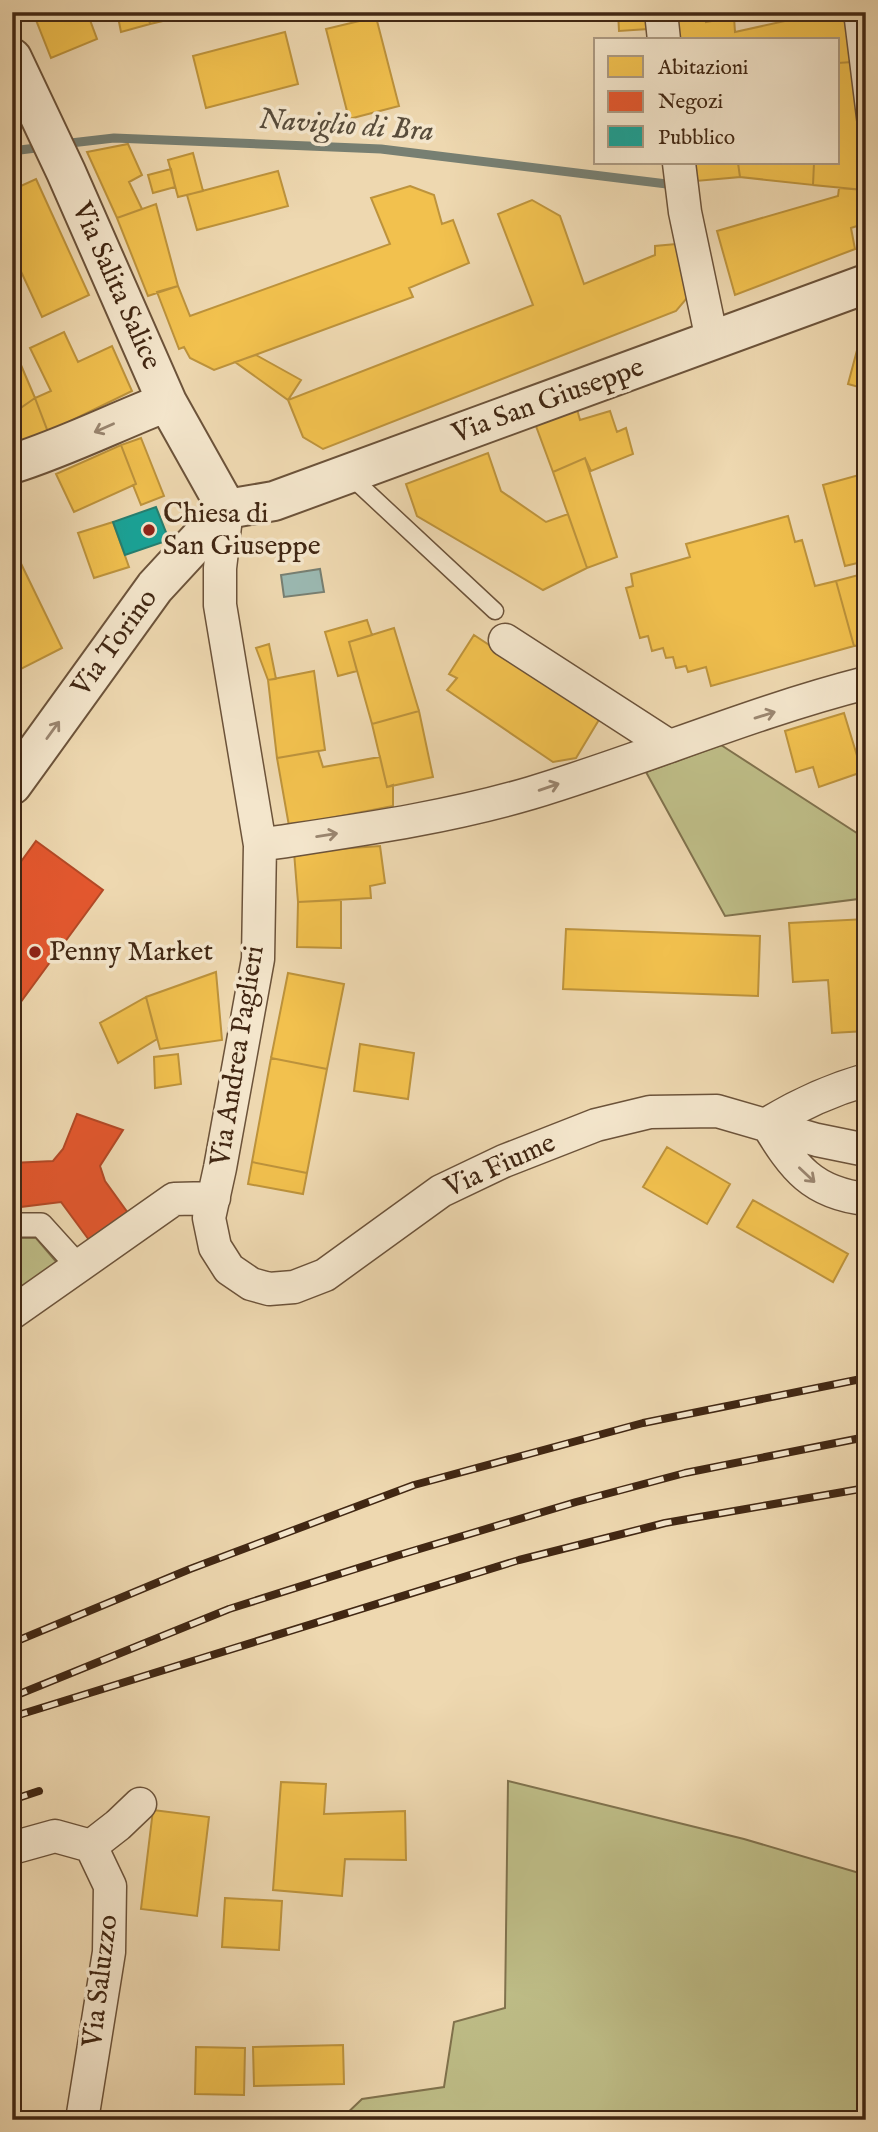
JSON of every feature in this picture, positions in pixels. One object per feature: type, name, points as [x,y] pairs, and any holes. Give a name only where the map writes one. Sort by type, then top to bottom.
[{"type":"street","points":[[661,12],[664,38]]},
{"type":"street","name":"Via Salita Salice","points":[[12,58],[66,172],[167,402],[227,509]]},
{"type":"street","points":[[679,164],[685,212],[712,340]]},
{"type":"street","name":"Via San Giuseppe","points":[[227,509],[274,501],[349,475],[866,284]]},
{"type":"street","points":[[12,464],[52,452],[167,402]]},
{"type":"street","name":"Via Torino","points":[[12,785],[164,577],[227,509]]},
{"type":"street","name":"Via Andrea Paglieri","points":[[12,1313],[174,1199],[214,1198],[258,960],[260,845],[220,594],[220,568],[227,509]]},
{"type":"street","points":[[164,577],[184,576],[202,582],[220,594]]},
{"type":"street","points":[[500,625],[668,747]]},
{"type":"street","points":[[260,845],[440,816],[531,793],[866,684]]},
{"type":"street","points":[[866,1080],[838,1088],[767,1124],[785,1153],[811,1182],[844,1196],[866,1199]]},
{"type":"street","name":"Via Fiume","points":[[214,1198],[209,1218],[215,1247],[229,1269],[251,1284],[269,1289],[294,1287],[325,1275],[441,1191],[504,1161],[596,1125],[650,1112],[717,1111],[817,1140],[866,1150]]},
{"type":"street","points":[[12,1225],[41,1225],[79,1268]]},
{"type":"street","points":[[12,1848],[55,1836],[91,1846],[140,1804]]},
{"type":"street","name":"Via Saluzzo","points":[[82,2120],[109,1952],[110,1886],[91,1846]]},
{"type":"lane","points":[[852,12],[866,125]]},
{"type":"lane","points":[[349,475],[500,625]]},
{"type":"shaded area","points":[[721,745],[866,839],[866,898],[725,916],[646,772]]},
{"type":"shaded area","points":[[12,1238],[36,1238],[59,1265],[12,1297]]},
{"type":"shaded area","points":[[508,1781],[744,1839],[866,1875],[866,2120],[340,2120],[362,2099],[444,2087],[454,2022],[505,2008]]},
{"type":"water","points":[[320,569],[324,592],[284,597],[281,575]]},
{"type":"building: Abitazioni","points":[[57,12],[75,12],[76,16],[87,12],[97,39],[51,58],[36,20]]},
{"type":"building: Abitazioni","points":[[117,12],[142,12],[143,18],[148,16],[150,24],[121,32]]},
{"type":"building: Abitazioni","points":[[142,12],[201,12],[150,24],[148,16],[143,18]]},
{"type":"building: Abitazioni","points":[[618,12],[647,12],[648,29],[619,31]]},
{"type":"building: Abitazioni","points":[[673,12],[706,12],[706,22],[734,17],[735,32],[785,21],[783,12],[843,12],[852,62],[840,63],[840,38],[676,38]]},
{"type":"building: Abitazioni","points":[[376,17],[399,106],[349,119],[326,29]]},
{"type":"building: Abitazioni","points":[[285,32],[298,84],[206,108],[193,56]]},
{"type":"building: Abitazioni","points":[[852,62],[864,190],[813,185],[814,164],[840,164],[840,63]]},
{"type":"building: Abitazioni","points":[[128,144],[142,175],[129,182],[142,209],[117,218],[87,152]]},
{"type":"building: Abitazioni","points":[[193,153],[203,191],[178,197],[168,160]]},
{"type":"building: Abitazioni","points":[[693,164],[738,164],[740,177],[696,181]]},
{"type":"building: Abitazioni","points":[[738,164],[814,164],[813,185],[740,177]]},
{"type":"building: Abitazioni","points":[[171,169],[175,187],[153,193],[148,175]]},
{"type":"building: Abitazioni","points":[[278,171],[288,206],[197,230],[187,195]]},
{"type":"building: Abitazioni","points":[[36,179],[89,295],[42,317],[12,252],[12,190]]},
{"type":"building: Abitazioni","points":[[410,186],[434,195],[442,224],[453,220],[469,263],[409,288],[413,297],[214,370],[190,358],[184,347],[179,349],[157,292],[178,286],[190,316],[390,244],[371,198]]},
{"type":"building: Abitazioni","points":[[839,188],[864,190],[866,223],[851,228],[855,249],[735,295],[717,231],[838,196]]},
{"type":"building: Abitazioni","points":[[532,200],[560,216],[584,284],[655,255],[655,246],[687,243],[693,291],[676,311],[323,449],[303,437],[288,400],[533,305],[498,214]]},
{"type":"building: Abitazioni","points":[[156,204],[178,286],[148,296],[117,218]]},
{"type":"building: Abitazioni","points":[[866,324],[866,389],[848,384]]},
{"type":"building: Abitazioni","points":[[64,332],[78,362],[112,346],[132,391],[48,432],[35,398],[51,391],[30,348]]},
{"type":"building: Abitazioni","points":[[12,344],[35,398],[12,414]]},
{"type":"building: Abitazioni","points":[[256,355],[301,380],[288,400],[235,362]]},
{"type":"building: Abitazioni","points":[[35,398],[48,432],[12,447],[12,414]]},
{"type":"building: Abitazioni","points":[[575,402],[580,420],[610,411],[617,432],[626,428],[633,454],[591,471],[585,458],[553,472],[533,418]]},
{"type":"building: Abitazioni","points":[[141,438],[164,496],[141,505],[121,445]]},
{"type":"building: Abitazioni","points":[[121,445],[136,484],[74,512],[56,474]]},
{"type":"building: Abitazioni","points":[[488,453],[501,491],[546,522],[568,514],[587,568],[543,590],[417,516],[406,484]]},
{"type":"building: Abitazioni","points":[[585,458],[617,557],[587,568],[553,472]]},
{"type":"building: Abitazioni","points":[[866,473],[866,561],[845,566],[823,485]]},
{"type":"building: Abitazioni","points":[[788,516],[795,542],[802,540],[815,586],[836,581],[854,646],[711,686],[706,667],[688,672],[686,666],[676,668],[673,657],[666,658],[663,648],[652,651],[648,636],[640,638],[626,588],[633,586],[631,574],[690,557],[686,544]]},
{"type":"building: Abitazioni","points":[[113,522],[129,567],[94,578],[78,533]]},
{"type":"building: Abitazioni","points":[[12,545],[62,648],[17,671],[12,661]]},
{"type":"building: Abitazioni","points":[[866,573],[866,644],[854,646],[836,581]]},
{"type":"building: Abitazioni","points":[[367,620],[372,635],[349,642],[357,671],[338,676],[325,632]]},
{"type":"building: Abitazioni","points":[[394,628],[419,711],[372,724],[349,642]]},
{"type":"building: Abitazioni","points":[[474,635],[600,718],[576,758],[553,762],[447,690],[457,678],[449,674]]},
{"type":"building: Abitazioni","points":[[269,644],[276,679],[268,680],[256,648]]},
{"type":"building: Abitazioni","points":[[314,671],[325,750],[277,758],[268,680]]},
{"type":"building: Abitazioni","points":[[419,711],[433,777],[387,787],[372,724]]},
{"type":"building: Abitazioni","points":[[844,713],[862,772],[819,787],[813,767],[796,772],[785,731]]},
{"type":"building: Abitazioni","points":[[318,751],[323,767],[380,757],[387,787],[393,785],[393,806],[289,826],[277,758]]},
{"type":"building: Abitazioni","points":[[380,846],[385,883],[370,886],[371,898],[298,902],[294,852]]},
{"type":"building: Abitazioni","points":[[341,900],[341,948],[297,947],[298,902]]},
{"type":"building: Abitazioni","points":[[866,919],[866,1031],[832,1033],[828,980],[793,982],[789,923]]},
{"type":"building: Abitazioni","points":[[566,929],[760,936],[758,996],[563,989]]},
{"type":"building: Abitazioni","points":[[216,972],[222,1040],[160,1049],[146,997]]},
{"type":"building: Abitazioni","points":[[288,973],[344,984],[327,1069],[271,1058]]},
{"type":"building: Abitazioni","points":[[146,997],[157,1039],[118,1063],[100,1023]]},
{"type":"building: Abitazioni","points":[[360,1044],[414,1053],[408,1099],[354,1091]]},
{"type":"building: Abitazioni","points":[[178,1054],[181,1084],[155,1088],[154,1057]]},
{"type":"building: Abitazioni","points":[[271,1058],[327,1069],[307,1173],[252,1162]]},
{"type":"building: Abitazioni","points":[[667,1147],[730,1184],[707,1224],[643,1187]]},
{"type":"building: Abitazioni","points":[[252,1162],[307,1173],[303,1194],[248,1184]]},
{"type":"building: Abitazioni","points":[[753,1200],[848,1254],[833,1282],[737,1227]]},
{"type":"building: Abitazioni","points":[[281,1782],[326,1784],[324,1814],[405,1811],[406,1860],[345,1859],[342,1896],[273,1890]]},
{"type":"building: Abitazioni","points":[[153,1810],[209,1817],[197,1916],[141,1909]]},
{"type":"building: Abitazioni","points":[[225,1898],[282,1901],[279,1950],[222,1947]]},
{"type":"building: Abitazioni","points":[[343,2045],[344,2084],[254,2086],[253,2047]]},
{"type":"building: Abitazioni","points":[[196,2047],[245,2048],[244,2095],[195,2094]]},
{"type":"building: Abitazioni","points":[[148,2112],[186,2115],[185,2120],[147,2120]]},
{"type":"building: Negozi","name":"Penny Market","points":[[36,841],[103,890],[12,1014],[12,874]]},
{"type":"building: Negozi","points":[[77,1114],[123,1130],[100,1166],[105,1181],[128,1213],[89,1240],[61,1202],[12,1208],[12,1163],[53,1161],[63,1149]]},
{"type":"building: Pubblico","points":[[156,507],[169,540],[125,555],[113,522]]},
{"type":"waterway","name":"Naviglio di Bra","points":[[62,144],[114,138],[381,149],[675,185]]},
{"type":"waterway","name":"Naviglio di Bra","points":[[12,151],[44,147]]},
{"type":"railway","points":[[12,1643],[190,1569],[414,1485],[643,1423],[866,1378]]},
{"type":"railway","points":[[12,1697],[229,1609],[396,1556],[576,1502],[685,1473],[866,1437]]},
{"type":"railway","points":[[12,1717],[519,1560],[665,1523],[866,1488]]},
{"type":"railway","points":[[12,1800],[39,1791]]},
{"type":"place","name":"Chiesa di San Giuseppe","points":[[149,530]]},
{"type":"place","name":"Penny Market","points":[[35,952]]}]
